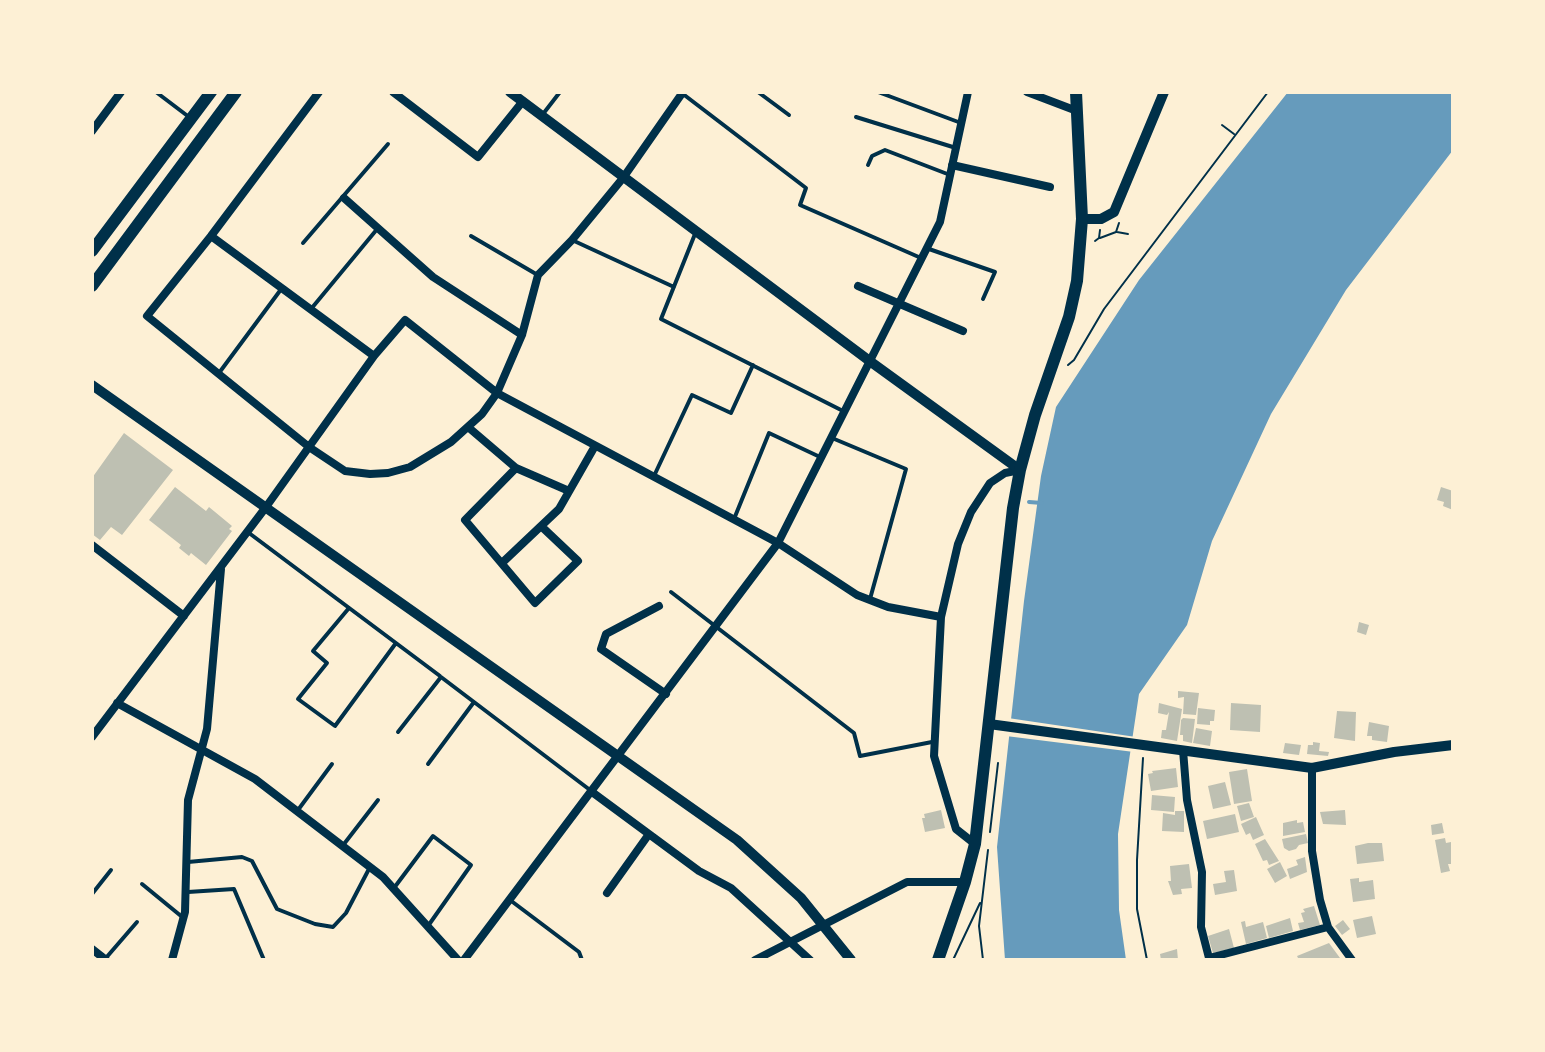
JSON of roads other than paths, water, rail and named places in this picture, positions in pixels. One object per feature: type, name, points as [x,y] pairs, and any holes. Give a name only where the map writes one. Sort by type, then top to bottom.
[{"type":"main road","points":[[92,251],[211,92]]},
{"type":"main road","points":[[92,286],[236,92]]},
{"type":"main road","points":[[938,960],[975,844],[995,725],[1013,508],[1020,470],[1035,415],[1069,317],[1077,281],[1082,219],[1076,92]]},
{"type":"street","points":[[92,131],[121,92]]},
{"type":"street","points":[[319,92],[147,316],[309,447],[345,471],[388,473],[410,467],[451,442],[482,414],[497,393],[522,335],[538,275],[572,240],[623,178],[683,93]]},
{"type":"street","points":[[393,92],[478,157],[523,101]]},
{"type":"street","points":[[510,92],[1020,470]]},
{"type":"street","points":[[117,703],[255,779],[394,888],[461,960],[619,757],[778,543],[940,222],[968,92]]},
{"type":"street","points":[[1027,92],[1077,111]]},
{"type":"street","points":[[1082,219],[1101,219],[1114,212],[1164,92]]},
{"type":"street","points":[[952,165],[1050,187]]},
{"type":"street","points":[[344,198],[433,277],[522,335]]},
{"type":"street","points":[[211,236],[374,356]]},
{"type":"street","points":[[858,286],[963,331]]},
{"type":"street","points":[[92,737],[266,507],[374,356],[405,320],[497,393],[778,543],[857,595],[888,607],[941,617]]},
{"type":"street","points":[[92,385],[737,840],[772,869],[825,924],[851,960]]},
{"type":"street","points":[[468,427],[516,468],[569,491]]},
{"type":"street","points":[[503,562],[559,509],[595,446]]},
{"type":"street","points":[[516,468],[465,520],[535,603],[578,561],[541,526]]},
{"type":"street","points":[[975,844],[956,829],[934,756],[941,617],[958,544],[971,512],[990,483],[1005,473],[1020,470]]},
{"type":"street","points":[[92,545],[184,616]]},
{"type":"street","points":[[172,960],[183,918],[188,800],[207,729],[221,566]]},
{"type":"street","points":[[659,606],[606,634],[601,649],[666,694]]},
{"type":"street","points":[[995,725],[1142,748],[1183,750],[1312,768],[1394,752],[1453,745]]},
{"type":"street","points":[[1183,750],[1187,800],[1202,872],[1201,927],[1209,958],[1328,927]]},
{"type":"street","points":[[1312,768],[1312,851],[1320,900],[1328,927],[1352,960]]},
{"type":"street","points":[[592,792],[699,871],[731,888],[810,960]]},
{"type":"street","points":[[607,893],[649,834]]},
{"type":"street","points":[[755,960],[907,882],[965,882]]},
{"type":"street","points":[[92,949],[106,959]]},
{"type":"lane","points":[[156,92],[192,118]]},
{"type":"lane","points":[[541,116],[560,92]]},
{"type":"lane","points":[[758,92],[789,115]]},
{"type":"lane","points":[[878,92],[961,123]]},
{"type":"lane","points":[[683,93],[806,188],[800,205],[921,258]]},
{"type":"lane","points":[[856,117],[956,148]]},
{"type":"lane","points":[[303,243],[388,144]]},
{"type":"lane","points":[[868,165],[872,156],[885,150],[950,175]]},
{"type":"lane","points":[[311,309],[378,228]]},
{"type":"lane","points":[[696,231],[661,319],[845,412]]},
{"type":"lane","points":[[471,236],[538,275]]},
{"type":"lane","points":[[572,240],[674,287]]},
{"type":"lane","points":[[927,248],[995,272],[983,299]]},
{"type":"lane","points":[[218,374],[282,288]]},
{"type":"lane","points":[[654,477],[692,395],[731,413],[753,365]]},
{"type":"lane","points":[[734,519],[769,433],[822,458]]},
{"type":"lane","points":[[832,438],[906,469],[870,599]]},
{"type":"lane","points":[[247,532],[592,792]]},
{"type":"lane","points":[[671,592],[854,733],[860,756],[935,741]]},
{"type":"lane","points":[[349,608],[313,651],[327,663],[298,699],[335,726],[396,643]]},
{"type":"lane","points":[[398,732],[441,677]]},
{"type":"lane","points":[[428,764],[474,702]]},
{"type":"lane","points":[[297,812],[332,764]]},
{"type":"lane","points":[[342,846],[378,800]]},
{"type":"lane","points":[[394,888],[433,836],[471,865],[428,926]]},
{"type":"lane","points":[[187,862],[242,857],[252,861],[277,909],[315,924],[333,927],[346,913],[370,867]]},
{"type":"lane","points":[[92,894],[111,870]]},
{"type":"lane","points":[[142,884],[183,918]]},
{"type":"lane","points":[[185,892],[234,889],[264,960]]},
{"type":"lane","points":[[510,900],[579,952],[582,960]]},
{"type":"lane","points":[[106,959],[137,922]]},
{"type":"water","points":[[1288,92],[1453,92],[1453,150],[1346,290],[1271,414],[1212,541],[1187,625],[1139,694],[1118,834],[1119,910],[1126,960],[1005,960],[997,847],[1024,601],[1041,476],[1056,407],[1139,280]]},
{"type":"waterway","points":[[1029,502],[1042,503]]}]
